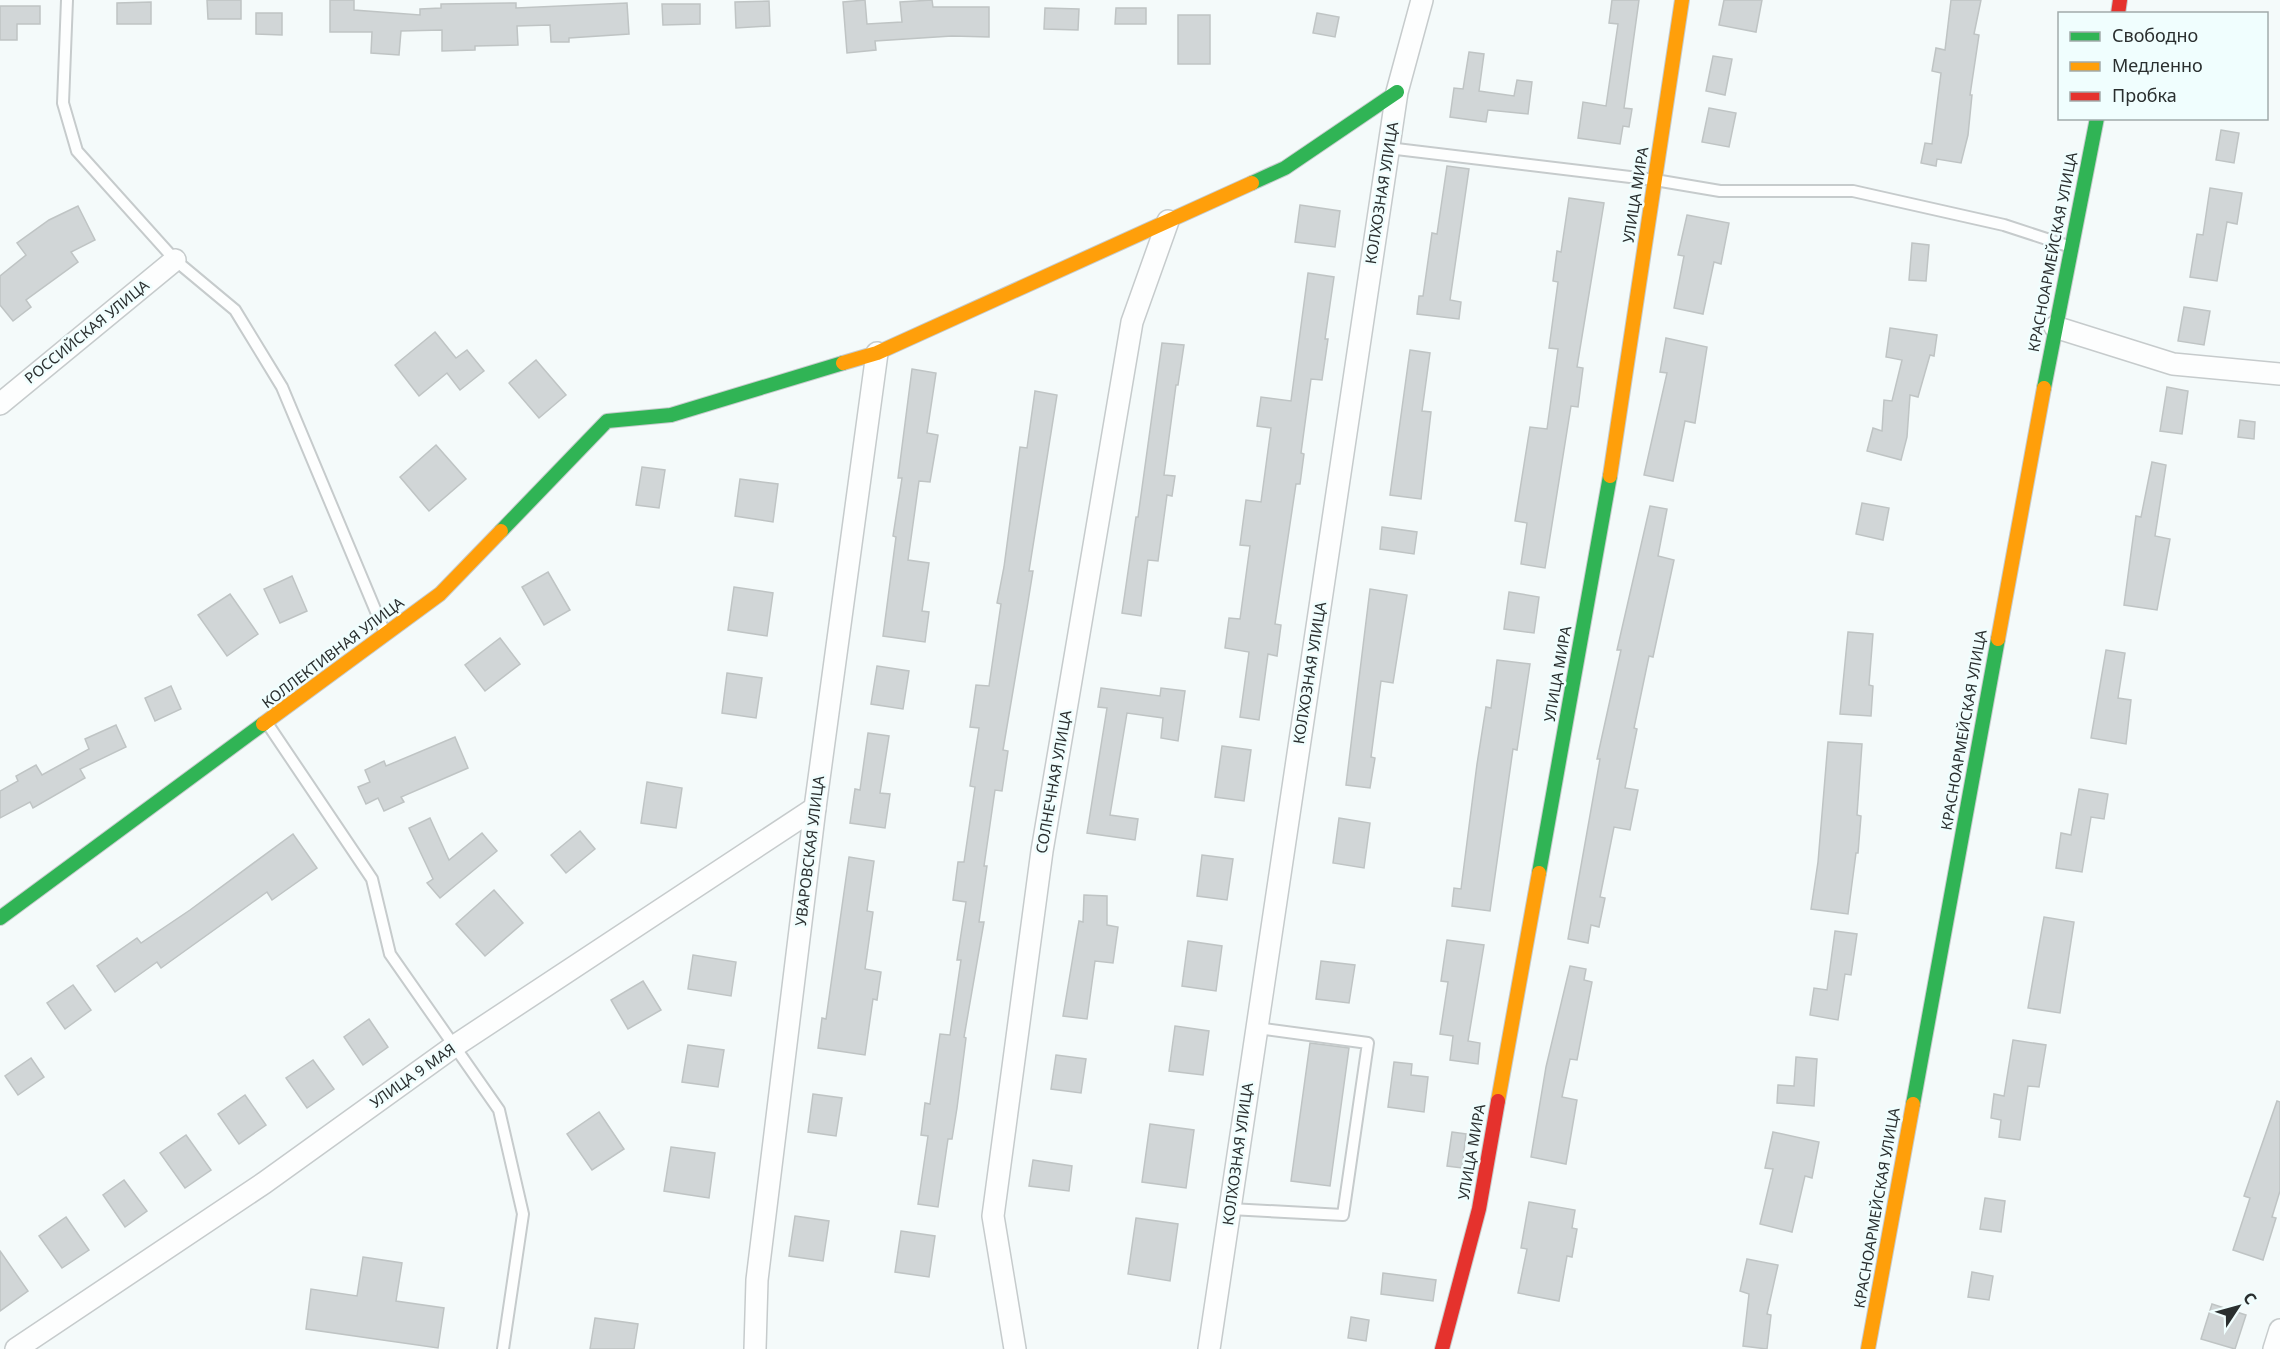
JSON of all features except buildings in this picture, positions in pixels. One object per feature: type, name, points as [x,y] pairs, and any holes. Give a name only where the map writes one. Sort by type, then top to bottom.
[{"type":"street","name":"КОЛХОЗНАЯ УЛИЦА","points":[[1209,1349],[1397,92],[1422,0]]},
{"type":"street","name":"УЛИЦА МИРА","points":[[1442,1349],[1479,1209],[1607,494],[1682,0]]},
{"type":"street","name":"КОЛЛЕКТИВНАЯ УЛИЦА","points":[[0,918],[440,594],[608,421],[671,415],[877,353],[1285,168],[1397,92]]},
{"type":"street","name":"КРАСНОАРМЕЙСКАЯ УЛИЦА","points":[[1868,1349],[2055,327],[2097,120]]},
{"type":"street","name":"СОЛНЕЧНАЯ УЛИЦА","points":[[1015,1349],[993,1216],[1042,851],[1132,322],[1168,221]]},
{"type":"street","name":"РОССИЙСКАЯ УЛИЦА","points":[[0,404],[175,260]]},
{"type":"street","points":[[2055,327],[2173,364],[2280,374]]},
{"type":"street","name":"УВАРОВСКАЯ УЛИЦА","points":[[755,1349],[757,1280],[815,808],[877,353]]},
{"type":"street","name":"УЛИЦА 9 МАЯ","points":[[16,1349],[264,1183],[453,1047],[815,808]]},
{"type":"street","points":[[2274,1349],[2280,1330]]},
{"type":"lane","points":[[67,0],[63,103],[77,151],[175,260],[236,310],[282,387],[386,634]]},
{"type":"lane","points":[[1389,148],[1655,180],[1720,191],[1853,191],[2004,225],[2071,247]]},
{"type":"lane","points":[[267,723],[372,879],[390,954],[499,1110],[523,1215],[503,1349]]},
{"type":"lane","points":[[1230,1209],[1343,1215],[1368,1043],[1257,1028]]},
{"type":"traffic: fast","points":[[1252,183],[1285,168],[1397,92]]},
{"type":"traffic: fast","points":[[2044,388],[2097,120]]},
{"type":"traffic: fast","points":[[501,531],[607,421],[671,415],[843,363]]},
{"type":"traffic: fast","points":[[1539,873],[1610,476]]},
{"type":"traffic: fast","points":[[1913,1104],[1998,639]]},
{"type":"traffic: fast","points":[[0,918],[263,724]]},
{"type":"traffic: slow","points":[[1610,476],[1682,0]]},
{"type":"traffic: slow","points":[[843,363],[877,353],[1252,183]]},
{"type":"traffic: slow","points":[[1998,639],[2044,388]]},
{"type":"traffic: slow","points":[[263,724],[440,594],[501,531]]},
{"type":"traffic: slow","points":[[1498,1101],[1539,873]]},
{"type":"traffic: slow","points":[[1868,1349],[1913,1104]]},
{"type":"traffic: jam","points":[[2118,12],[2120,0]]},
{"type":"traffic: jam","points":[[1442,1349],[1479,1209],[1498,1101]]}]
